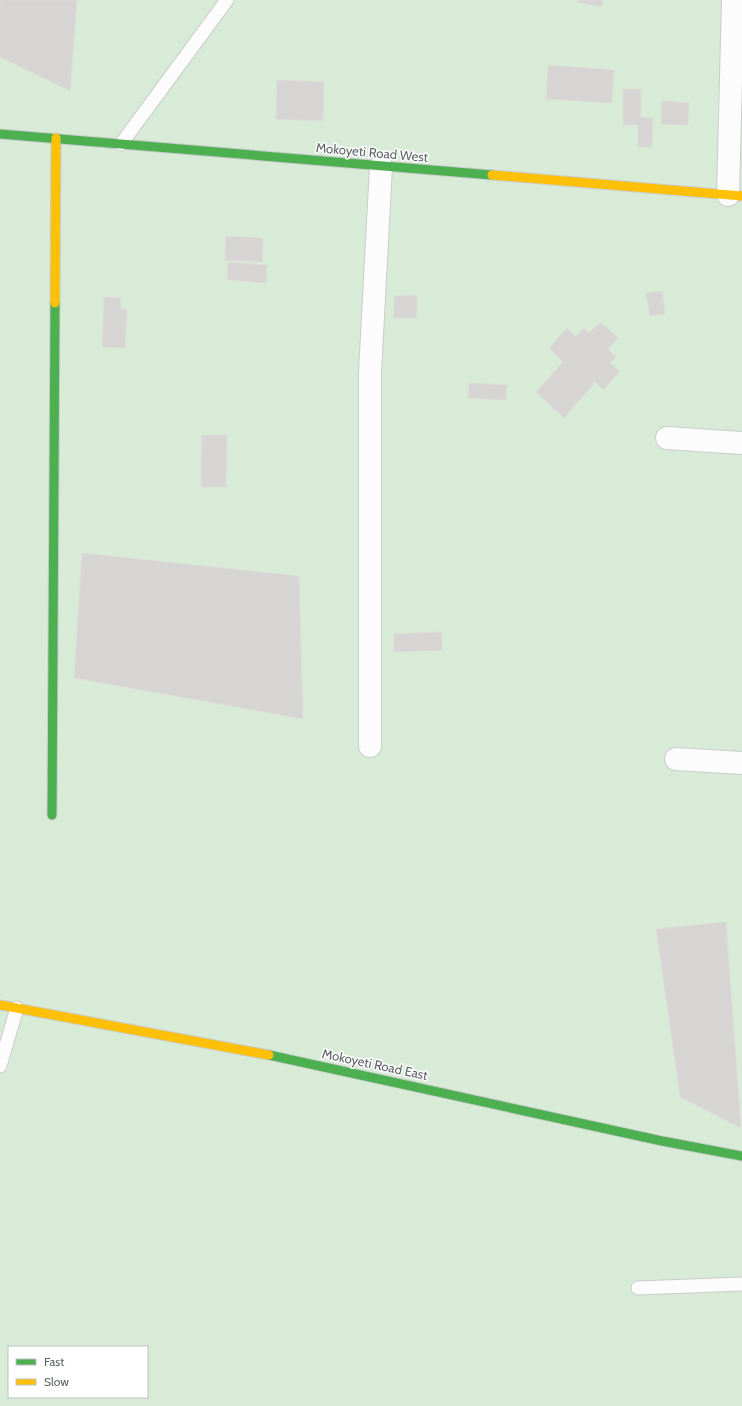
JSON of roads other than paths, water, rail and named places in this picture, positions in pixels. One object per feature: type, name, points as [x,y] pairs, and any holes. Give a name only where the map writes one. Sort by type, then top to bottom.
[{"type":"street","points":[[733,0],[735,196]]},
{"type":"street","name":"Mokoyeti Road West","points":[[0,134],[735,196]]},
{"type":"street","points":[[52,815],[56,138]]},
{"type":"street","points":[[370,746],[370,373],[381,166]]},
{"type":"street","points":[[667,438],[742,443]]},
{"type":"street","points":[[676,759],[742,763]]},
{"type":"street","name":"Mokoyeti Road East","points":[[0,1005],[298,1061],[662,1141],[742,1156]]},
{"type":"lane","points":[[121,144],[228,0]]},
{"type":"lane","points":[[0,1066],[17,1008]]},
{"type":"lane","points":[[638,1288],[742,1284]]}]
